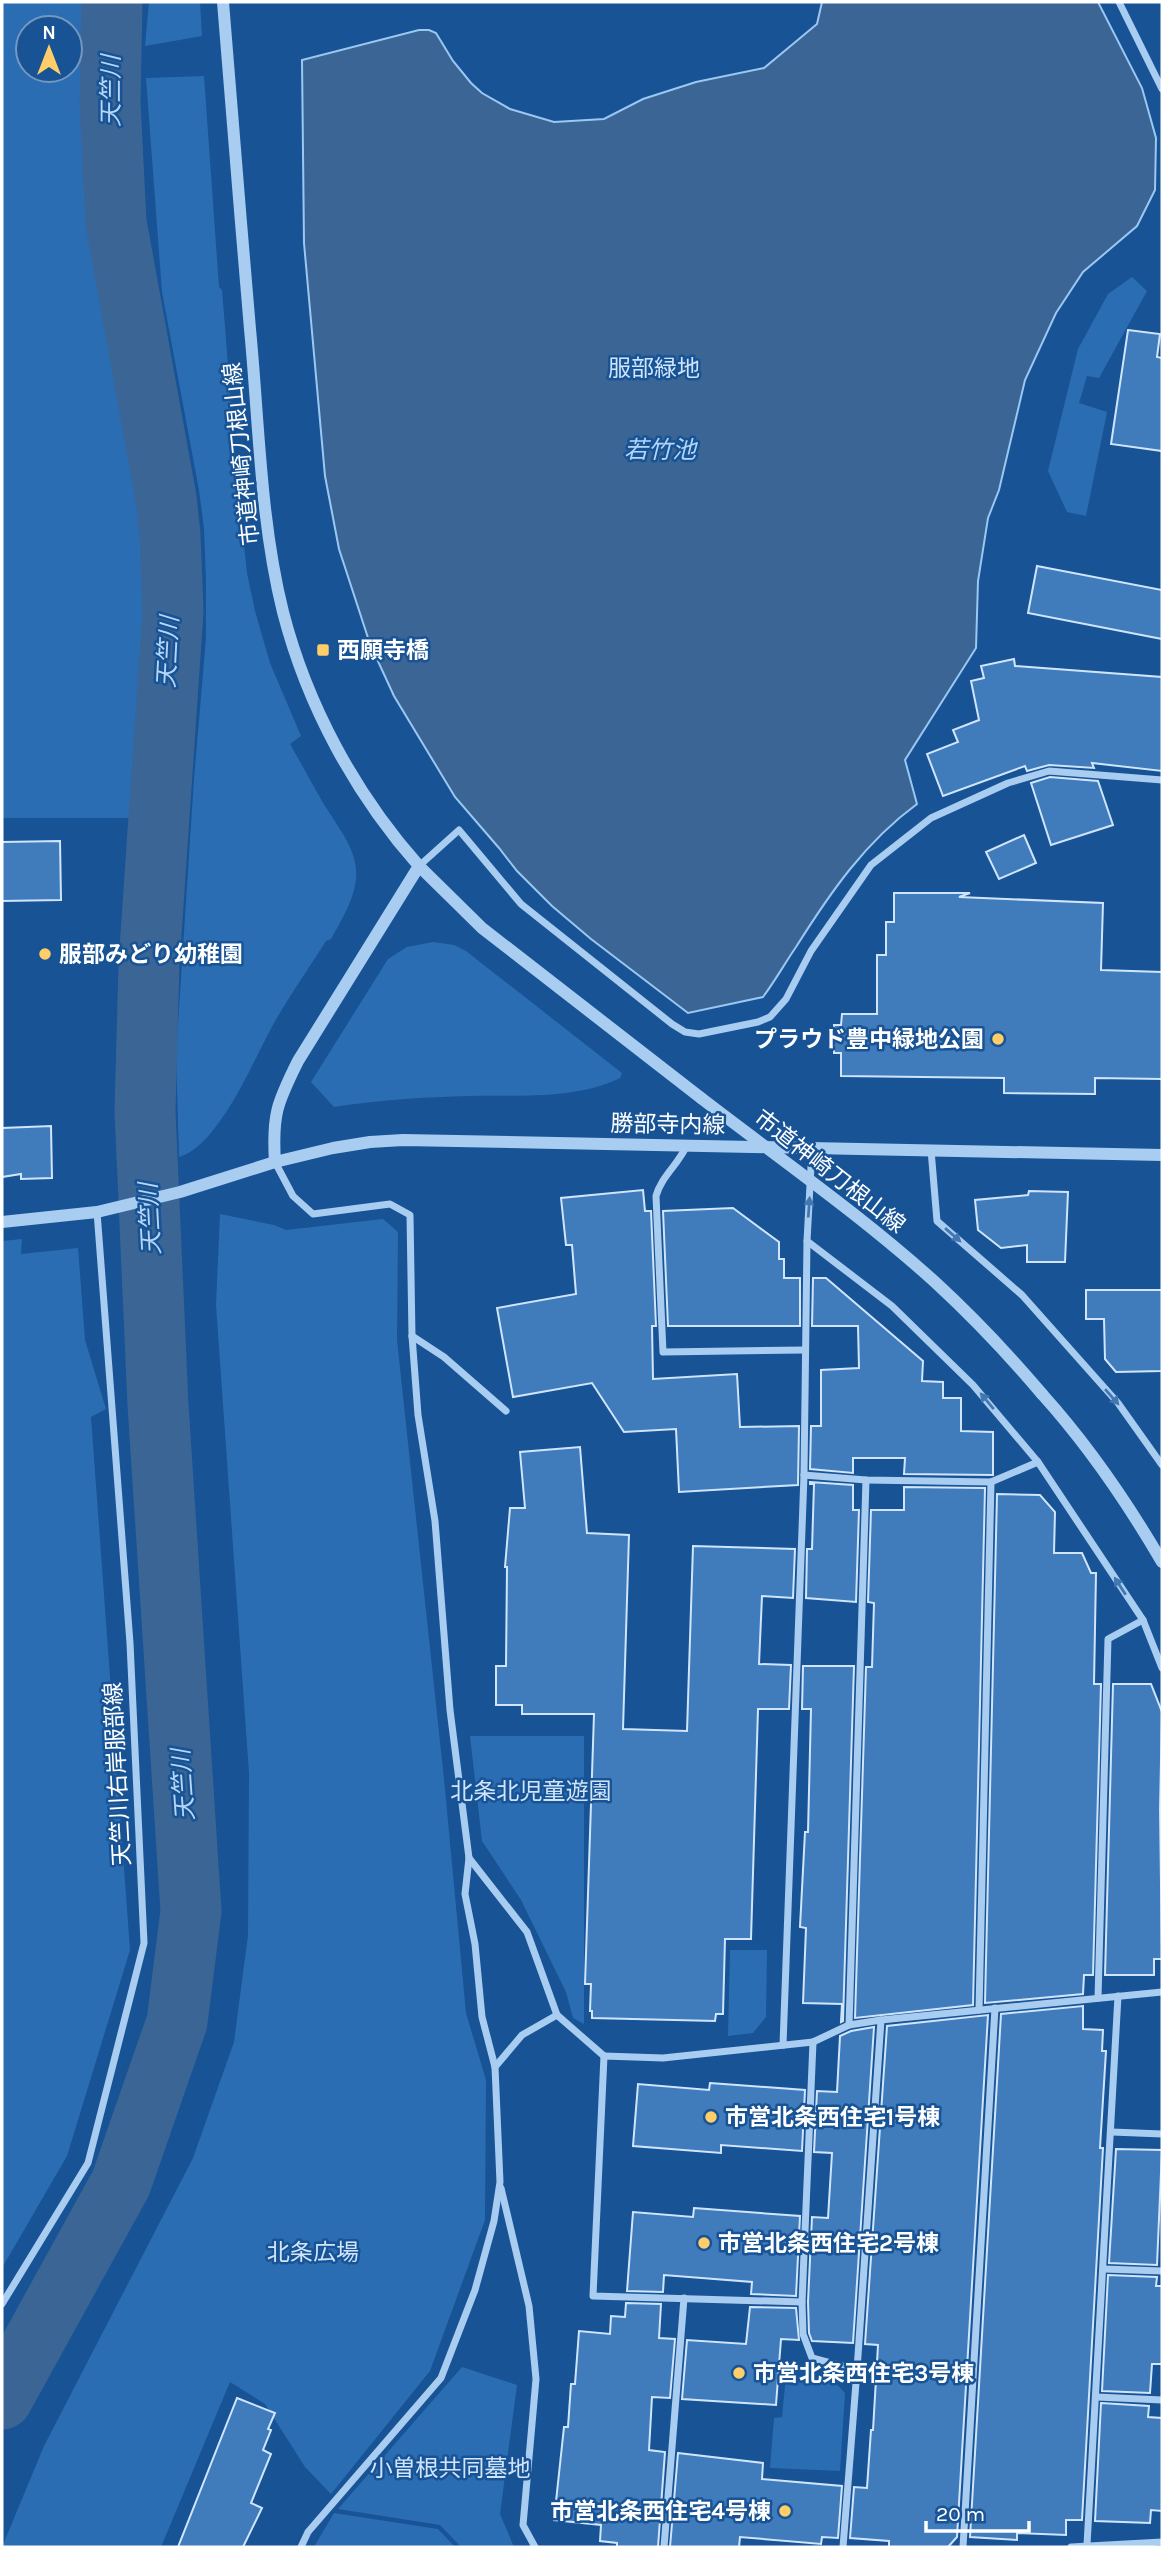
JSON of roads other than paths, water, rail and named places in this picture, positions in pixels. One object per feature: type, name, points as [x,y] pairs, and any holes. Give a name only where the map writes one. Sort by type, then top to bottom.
[{"type":"street","name":"市道神崎刀根山線","points":[[223,2],[266,512],[283,610],[296,658],[338,750],[381,819],[419,866],[482,928],[894,1247],[936,1283],[1018,1365],[1068,1423],[1105,1472],[1162,1562]]},
{"type":"street","points":[[1119,2],[1162,89]]},
{"type":"street","points":[[535,2547],[523,2525],[536,2379],[529,2306],[500,2182],[495,2067],[481,2017],[475,1944],[465,1894],[469,1858],[450,1710],[435,1521],[418,1415],[412,1336],[410,1216],[390,1203],[313,1214],[293,1196],[275,1163],[274,1115],[298,1061],[419,866],[459,830],[520,904],[672,1024],[685,1032],[699,1034],[770,1017],[786,999],[811,951],[871,865],[931,818],[1008,783],[1049,771],[1162,780]]},
{"type":"street","name":"勝部寺内線","points":[[97,1212],[180,1192],[333,1148],[403,1140],[1162,1155]]},
{"type":"street","points":[[687,1145],[677,1165],[660,1185],[656,1196],[663,1352],[805,1350]]},
{"type":"street","points":[[783,2045],[804,1475],[807,1241],[812,1148]]},
{"type":"street","points":[[931,1150],[937,1221],[1022,1295],[1118,1403],[1162,1465]]},
{"type":"street","points":[[2,1222],[97,1212]]},
{"type":"street","name":"天竺川右岸服部線","points":[[2,2304],[88,2163],[144,1943],[130,1643],[97,1212]]},
{"type":"street","points":[[807,1241],[892,1306],[973,1385],[1038,1461],[1143,1620],[1162,1668]]},
{"type":"street","points":[[412,1336],[444,1357],[506,1411]]},
{"type":"street","points":[[804,1475],[866,1480],[991,1482],[1038,1461]]},
{"type":"street","points":[[849,2025],[866,1480]]},
{"type":"street","points":[[979,2010],[991,1482]]},
{"type":"street","points":[[1098,1998],[1108,1639],[1143,1620]]},
{"type":"street","points":[[469,1858],[527,1932],[557,2015],[604,2056],[663,2058],[813,2042],[849,2025],[881,2020],[1162,1992]]},
{"type":"street","points":[[1087,2545],[1118,1996]]},
{"type":"street","points":[[963,2547],[995,2008]]},
{"type":"street","points":[[495,2067],[522,2035],[557,2015]]},
{"type":"street","points":[[843,2547],[881,2020]]},
{"type":"street","points":[[813,2042],[803,2334],[812,2358],[857,2370]]},
{"type":"street","points":[[604,2056],[593,2296],[802,2302]]},
{"type":"street","points":[[1112,2132],[1162,2134]]},
{"type":"street","points":[[301,2547],[308,2532],[441,2378],[475,2290],[494,2221],[500,2182]]},
{"type":"street","points":[[1104,2269],[1162,2271]]},
{"type":"street","points":[[664,2547],[684,2298]]},
{"type":"street","points":[[1097,2397],[1162,2400]]},
{"type":"street","points":[[1071,2547],[1162,2542]]},
{"type":"water","name":"若竹池","points":[[822,2],[1098,2],[1142,88],[1156,138],[1155,190],[1137,226],[1083,272],[1056,313],[1025,380],[999,490],[988,518],[978,581],[976,648],[905,760],[917,804],[881,835],[850,870],[822,907],[763,997],[688,1013],[591,939],[517,871],[455,797],[394,696],[370,644],[339,549],[325,476],[304,243],[302,60],[419,30],[429,30],[436,33],[453,61],[471,83],[482,93],[510,109],[554,122],[604,119],[643,99],[696,82],[764,68],[817,24]]},
{"type":"waterway","name":"天竺川","points":[[2,2399],[121,2183],[177,2022],[191,1911],[158,1405],[145,1111],[149,964],[173,611],[170,534],[166,498],[116,222],[110,102],[112,2]]},
{"type":"place","name":"西願寺橋","points":[[323,650]]},
{"type":"place","name":"服部みどり幼稚園","points":[[45,954]]},
{"type":"place","name":"プラウド豊中緑地公園","points":[[998,1039]]},
{"type":"place","name":"市営北条西住宅1号棟","points":[[711,2117]]},
{"type":"place","name":"市営北条西住宅2号棟","points":[[704,2243]]},
{"type":"place","name":"市営北条西住宅3号棟","points":[[739,2373]]},
{"type":"place","name":"市営北条西住宅4号棟","points":[[785,2511]]},
{"type":"park label","name":"服部緑地","points":[[654,368]]},
{"type":"park label","name":"北条北児童遊園","points":[[531,1791]]},
{"type":"park label","name":"北条広場","points":[[313,2252]]},
{"type":"park label","name":"小曽根共同墓地","points":[[450,2468]]}]
